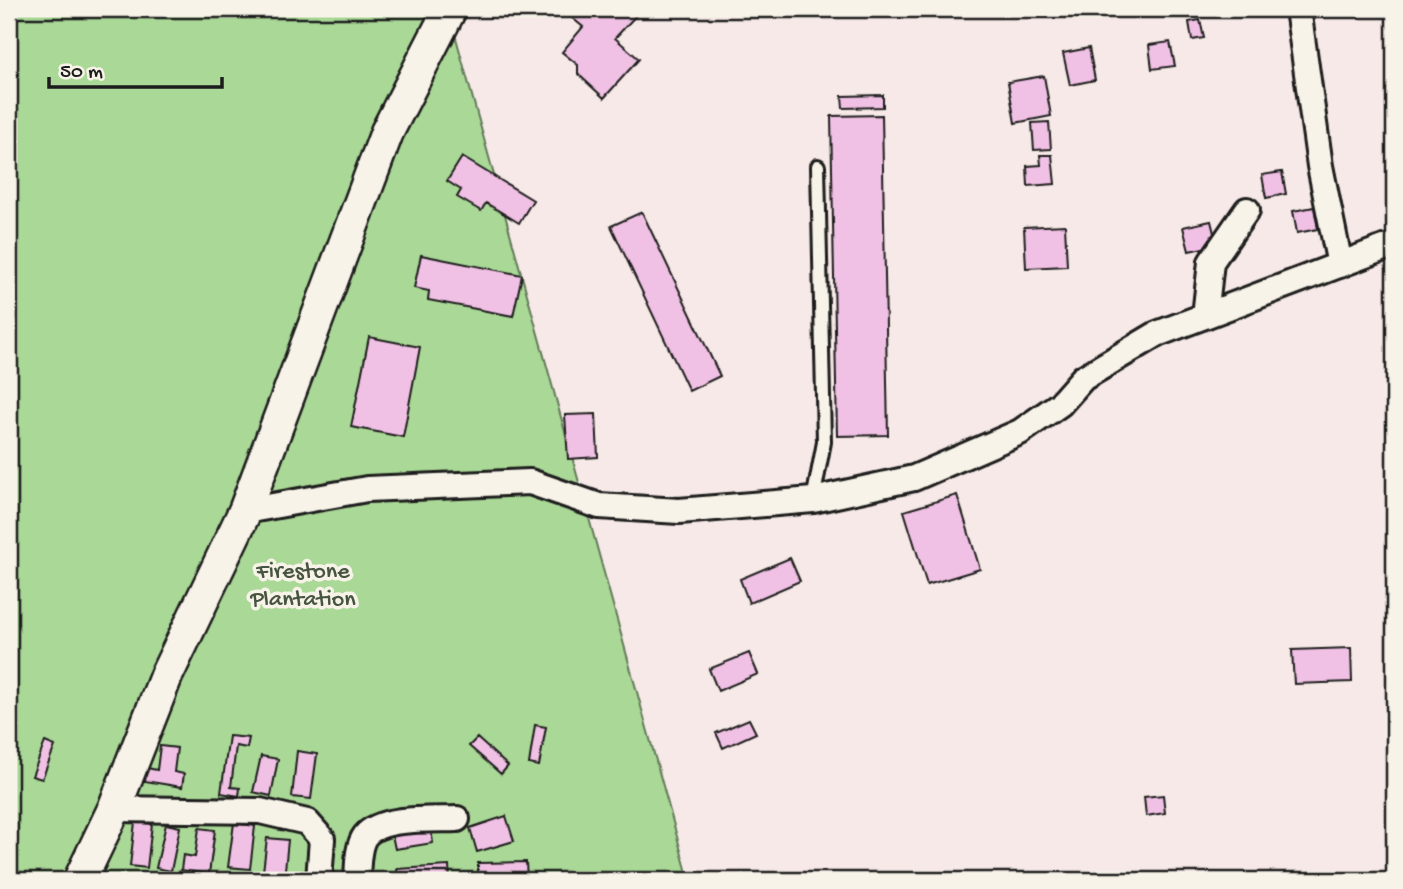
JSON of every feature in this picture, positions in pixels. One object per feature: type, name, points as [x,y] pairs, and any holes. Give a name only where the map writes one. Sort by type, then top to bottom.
[{"type":"street","points":[[80,880],[114,809],[166,676],[245,511],[387,132],[450,9]]},
{"type":"street","points":[[1298,9],[1320,166],[1340,265]]},
{"type":"street","points":[[1205,316],[1211,262],[1247,210]]},
{"type":"street","points":[[245,511],[367,489],[530,482],[600,506],[679,511],[813,500],[914,478],[1020,432],[1060,404],[1083,378],[1157,334],[1384,248],[1394,247]]},
{"type":"street","points":[[114,809],[260,811],[307,822],[322,839],[319,880]]},
{"type":"street","points":[[357,880],[359,854],[366,836],[377,829],[389,822],[457,819]]},
{"type":"lane","points":[[813,500],[824,442],[818,166]]},
{"type":"green space","name":"Firestone Plantation","points":[[9,9],[448,9],[689,880],[9,880]]},
{"type":"building","points":[[578,9],[642,9],[615,38],[639,59],[604,98],[578,74],[578,65],[562,52],[583,27],[571,17]]},
{"type":"building","points":[[1200,20],[1204,38],[1192,40],[1189,22]]},
{"type":"building","points":[[1170,42],[1175,66],[1152,69],[1149,45]]},
{"type":"building","points":[[1089,48],[1095,80],[1070,85],[1063,53]]},
{"type":"building","points":[[1044,76],[1051,116],[1015,123],[1008,82]]},
{"type":"building","points":[[883,95],[883,107],[843,108],[842,96]]},
{"type":"building","points":[[882,115],[888,435],[837,436],[831,116]]},
{"type":"building","points":[[1049,122],[1051,149],[1034,150],[1032,123]]},
{"type":"building","points":[[1040,155],[1052,155],[1055,184],[1028,186],[1027,166],[1041,165]]},
{"type":"building","points":[[462,157],[533,200],[519,223],[486,203],[481,211],[457,197],[461,190],[447,181]]},
{"type":"building","points":[[1282,172],[1286,194],[1266,198],[1262,175]]},
{"type":"building","points":[[1390,198],[1394,198],[1394,235]]},
{"type":"building","points":[[1314,207],[1318,229],[1297,233],[1293,211]]},
{"type":"building","points":[[642,212],[720,376],[689,391],[611,226]]},
{"type":"building","points":[[1211,221],[1217,245],[1189,251],[1183,227]]},
{"type":"building","points":[[1065,225],[1067,266],[1026,268],[1024,227]]},
{"type":"building","points":[[421,255],[522,275],[513,316],[428,300],[429,291],[414,288]]},
{"type":"building","points":[[369,337],[420,347],[403,437],[351,427]]},
{"type":"building","points":[[596,414],[598,457],[568,459],[565,415]]},
{"type":"building","points":[[957,495],[980,569],[927,585],[904,511]]},
{"type":"building","points":[[790,558],[800,581],[749,603],[740,579]]},
{"type":"building","points":[[1351,648],[1352,682],[1294,684],[1292,650]]},
{"type":"building","points":[[749,653],[758,674],[718,691],[709,669]]},
{"type":"building","points":[[749,719],[756,733],[723,748],[716,733]]},
{"type":"building","points":[[535,725],[546,727],[539,766],[529,764]]},
{"type":"building","points":[[229,736],[249,738],[247,748],[236,746],[231,787],[240,788],[239,796],[221,793]]},
{"type":"building","points":[[477,738],[508,766],[501,774],[469,746]]},
{"type":"building","points":[[45,742],[55,746],[42,779],[32,776]]},
{"type":"building","points":[[160,746],[177,748],[174,772],[184,774],[182,787],[145,781],[147,768],[157,770]]},
{"type":"building","points":[[297,751],[317,754],[311,799],[292,797]]},
{"type":"building","points":[[261,756],[278,759],[271,796],[253,792]]},
{"type":"building","points":[[1163,795],[1165,813],[1146,816],[1144,797]]},
{"type":"building","points":[[506,816],[514,841],[477,852],[470,828]]},
{"type":"building","points":[[135,822],[152,824],[147,868],[130,866]]},
{"type":"building","points":[[234,823],[255,826],[250,869],[228,867]]},
{"type":"building","points":[[166,824],[180,827],[171,871],[156,868]]},
{"type":"building","points":[[199,828],[215,830],[209,874],[181,870],[183,855],[195,857]]},
{"type":"building","points":[[431,829],[433,843],[395,849],[392,835]]},
{"type":"building","points":[[267,838],[288,840],[284,880],[262,880]]},
{"type":"building","points":[[526,862],[527,879],[478,879],[478,863]]},
{"type":"building","points":[[449,866],[450,880],[398,880],[397,869]]},
{"type":"waterway","points":[[9,34],[16,9]]}]
